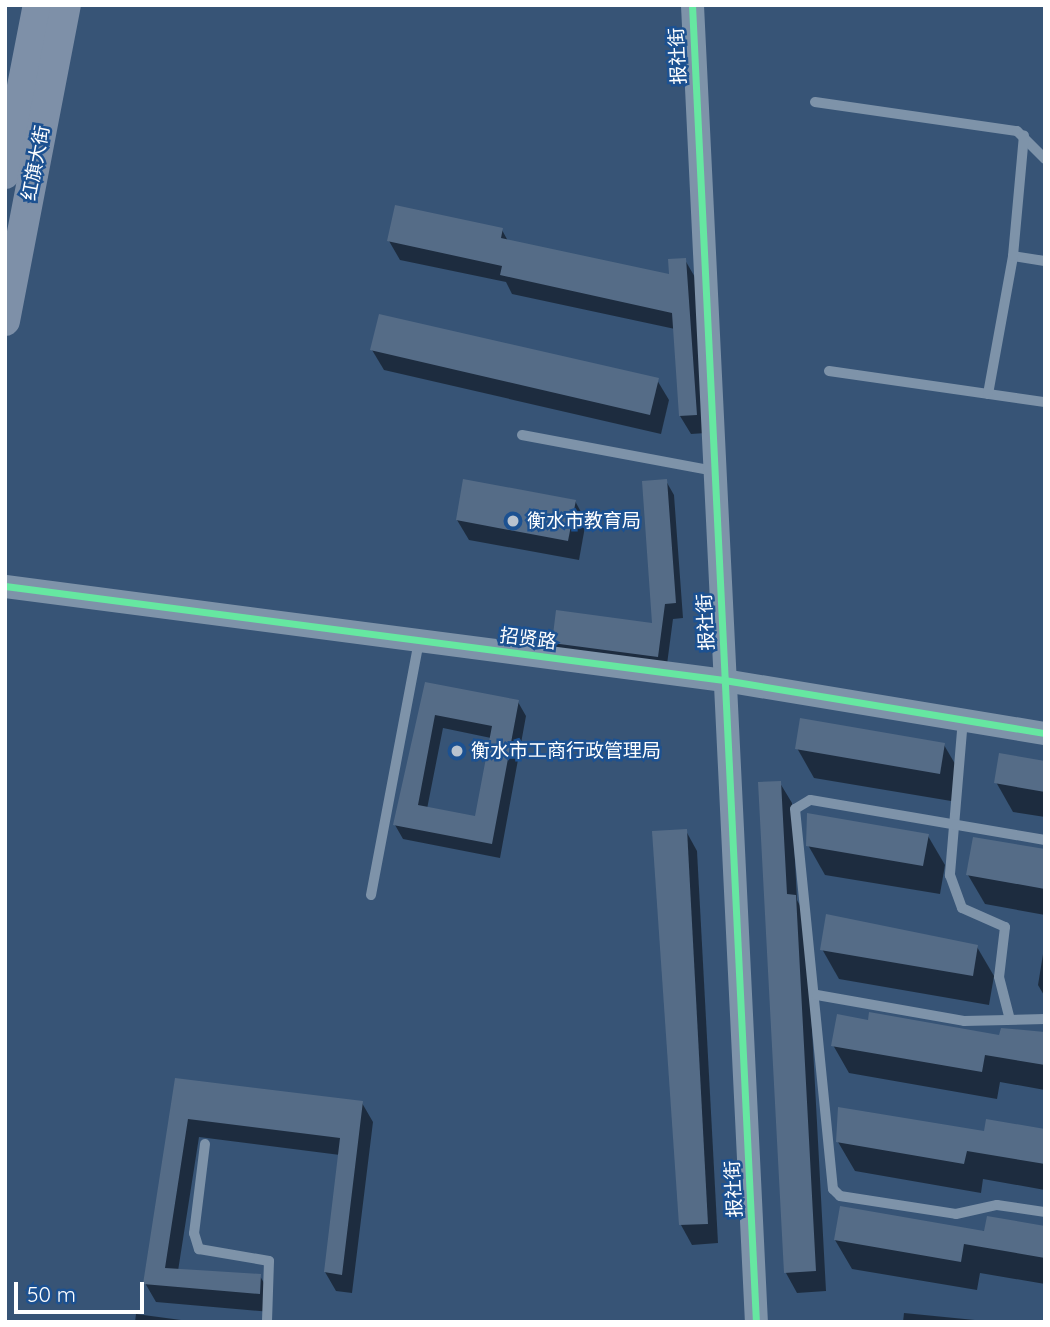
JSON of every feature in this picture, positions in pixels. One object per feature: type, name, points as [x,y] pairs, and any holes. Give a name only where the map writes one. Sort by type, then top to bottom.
[{"type":"main road","name":"红旗大街","points":[[5,174],[38,5]]},
{"type":"main road","name":"红旗大街","points":[[5,321],[66,5]]},
{"type":"street","name":"报社街","points":[[692,5],[756,1322]]},
{"type":"street","name":"招贤路","points":[[5,586],[724,681],[1045,733]]},
{"type":"lane","points":[[815,102],[1024,136],[1045,159]]},
{"type":"lane","points":[[988,394],[1013,256],[1024,136]]},
{"type":"lane","points":[[1013,256],[1045,261]]},
{"type":"lane","points":[[829,371],[1045,402]]},
{"type":"lane","points":[[522,435],[714,471]]},
{"type":"lane","points":[[371,895],[419,641]]},
{"type":"lane","points":[[963,719],[951,824],[954,895],[962,908],[1005,927],[999,977],[1009,1016]]},
{"type":"lane","points":[[1045,840],[800,802],[795,809],[817,995],[829,1177],[840,1196],[956,1214],[998,1205],[1045,1212]]},
{"type":"lane","points":[[817,995],[964,1021],[1009,1016],[1045,1018]]},
{"type":"lane","points":[[205,1144],[194,1233],[199,1249],[270,1261],[267,1322]]},
{"type":"building","points":[[395,205],[503,228],[501,238],[669,274],[668,259],[686,258],[697,415],[679,416],[672,313],[500,275],[502,266],[387,241]]},
{"type":"building","points":[[379,314],[659,378],[650,415],[370,350]]},
{"type":"building","points":[[463,479],[576,500],[568,541],[456,520]]},
{"type":"building","points":[[667,479],[676,603],[665,604],[658,657],[552,643],[556,610],[652,623],[642,481]]},
{"type":"building","points":[[425,682],[519,700],[492,844],[393,825]],"holes":[[[435,715],[492,726],[475,816],[418,805]]]},
{"type":"building","points":[[800,718],[945,743],[940,774],[795,749]]},
{"type":"building","points":[[999,753],[1045,761],[1045,792],[994,783]]},
{"type":"building","points":[[781,781],[787,894],[796,895],[816,1271],[784,1273],[758,782]]},
{"type":"building","points":[[807,813],[929,834],[923,866],[806,846]]},
{"type":"building","points":[[687,829],[708,1224],[679,1225],[652,831]]},
{"type":"building","points":[[973,837],[1045,849],[1045,889],[966,875]]},
{"type":"building","points":[[826,914],[978,945],[973,976],[820,950]]},
{"type":"building","points":[[869,1012],[999,1035],[1001,1028],[1045,1032],[1045,1065],[985,1055],[982,1072],[831,1046],[837,1014],[868,1020]]},
{"type":"building","points":[[175,1078],[363,1101],[342,1275],[324,1272],[340,1138],[188,1119],[165,1268],[261,1274],[260,1294],[143,1284]]},
{"type":"building","points":[[838,1107],[984,1131],[986,1119],[1045,1129],[1045,1164],[967,1151],[964,1164],[836,1142]]},
{"type":"building","points":[[840,1206],[984,1231],[987,1216],[1045,1226],[1045,1258],[964,1244],[961,1262],[834,1240]]},
{"type":"cycle path","points":[[692,5],[756,1322]]},
{"type":"cycle path","points":[[5,586],[724,680],[1045,733]]},
{"type":"place","name":"衡水市教育局","points":[[513,521]]},
{"type":"place","name":"衡水市工商行政管理局","points":[[457,751]]}]
